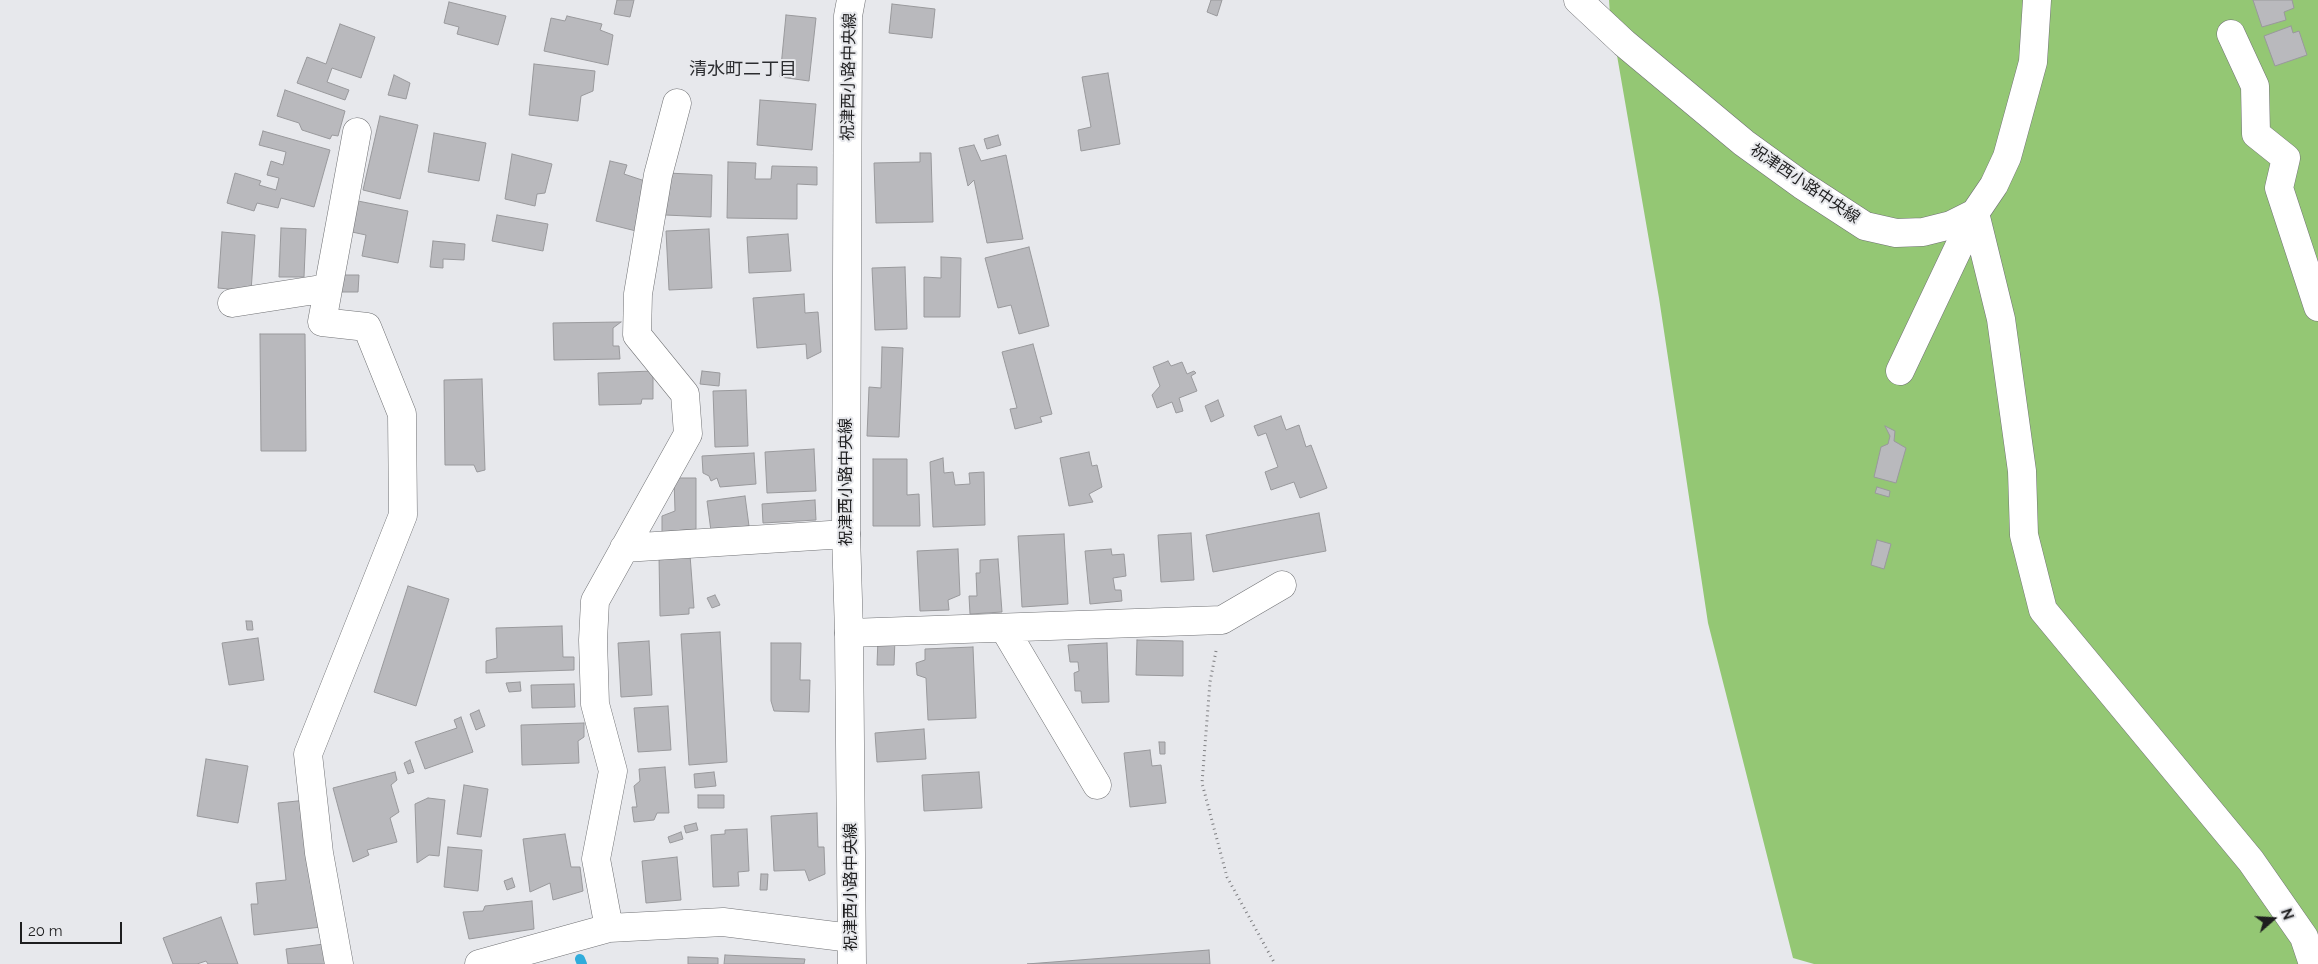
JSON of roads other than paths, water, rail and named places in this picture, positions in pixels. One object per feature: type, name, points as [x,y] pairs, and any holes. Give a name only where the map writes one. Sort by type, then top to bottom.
[{"type":"street","name":"祝津西小路中央線","points":[[851,0],[848,26],[846,534],[849,634],[852,951]]},
{"type":"street","name":"祝津西小路中央線","points":[[1578,0],[1645,61],[1744,143],[1802,185],[1866,226],[1896,233],[1923,232],[1950,225],[1975,213]]},
{"type":"street","points":[[1900,371],[1975,213],[1994,185],[2007,157],[2033,62],[2037,0]]},
{"type":"street","points":[[2232,34],[2255,86],[2256,134],[2286,158],[2279,188],[2318,306]]},
{"type":"street","points":[[609,928],[596,859],[613,771],[595,704],[593,640],[595,601],[688,434],[685,394],[637,335],[638,294],[656,184],[677,103]]},
{"type":"street","points":[[339,964],[319,853],[308,754],[403,515],[402,414],[367,327],[322,322],[357,132]]},
{"type":"street","points":[[1975,213],[2001,319],[2022,471],[2024,535],[2043,610],[2251,861],[2304,936],[2313,964]]},
{"type":"street","points":[[232,303],[328,288]]},
{"type":"street","points":[[624,548],[846,534]]},
{"type":"street","points":[[849,634],[1222,620],[1282,585]]},
{"type":"street","points":[[1004,628],[1097,785]]},
{"type":"street","points":[[494,962],[609,928],[723,922],[852,951]]},
{"type":"waterway","points":[[580,959],[582,964]]},
{"type":"district","name":"清水町二丁目","points":[[743,70]]}]
